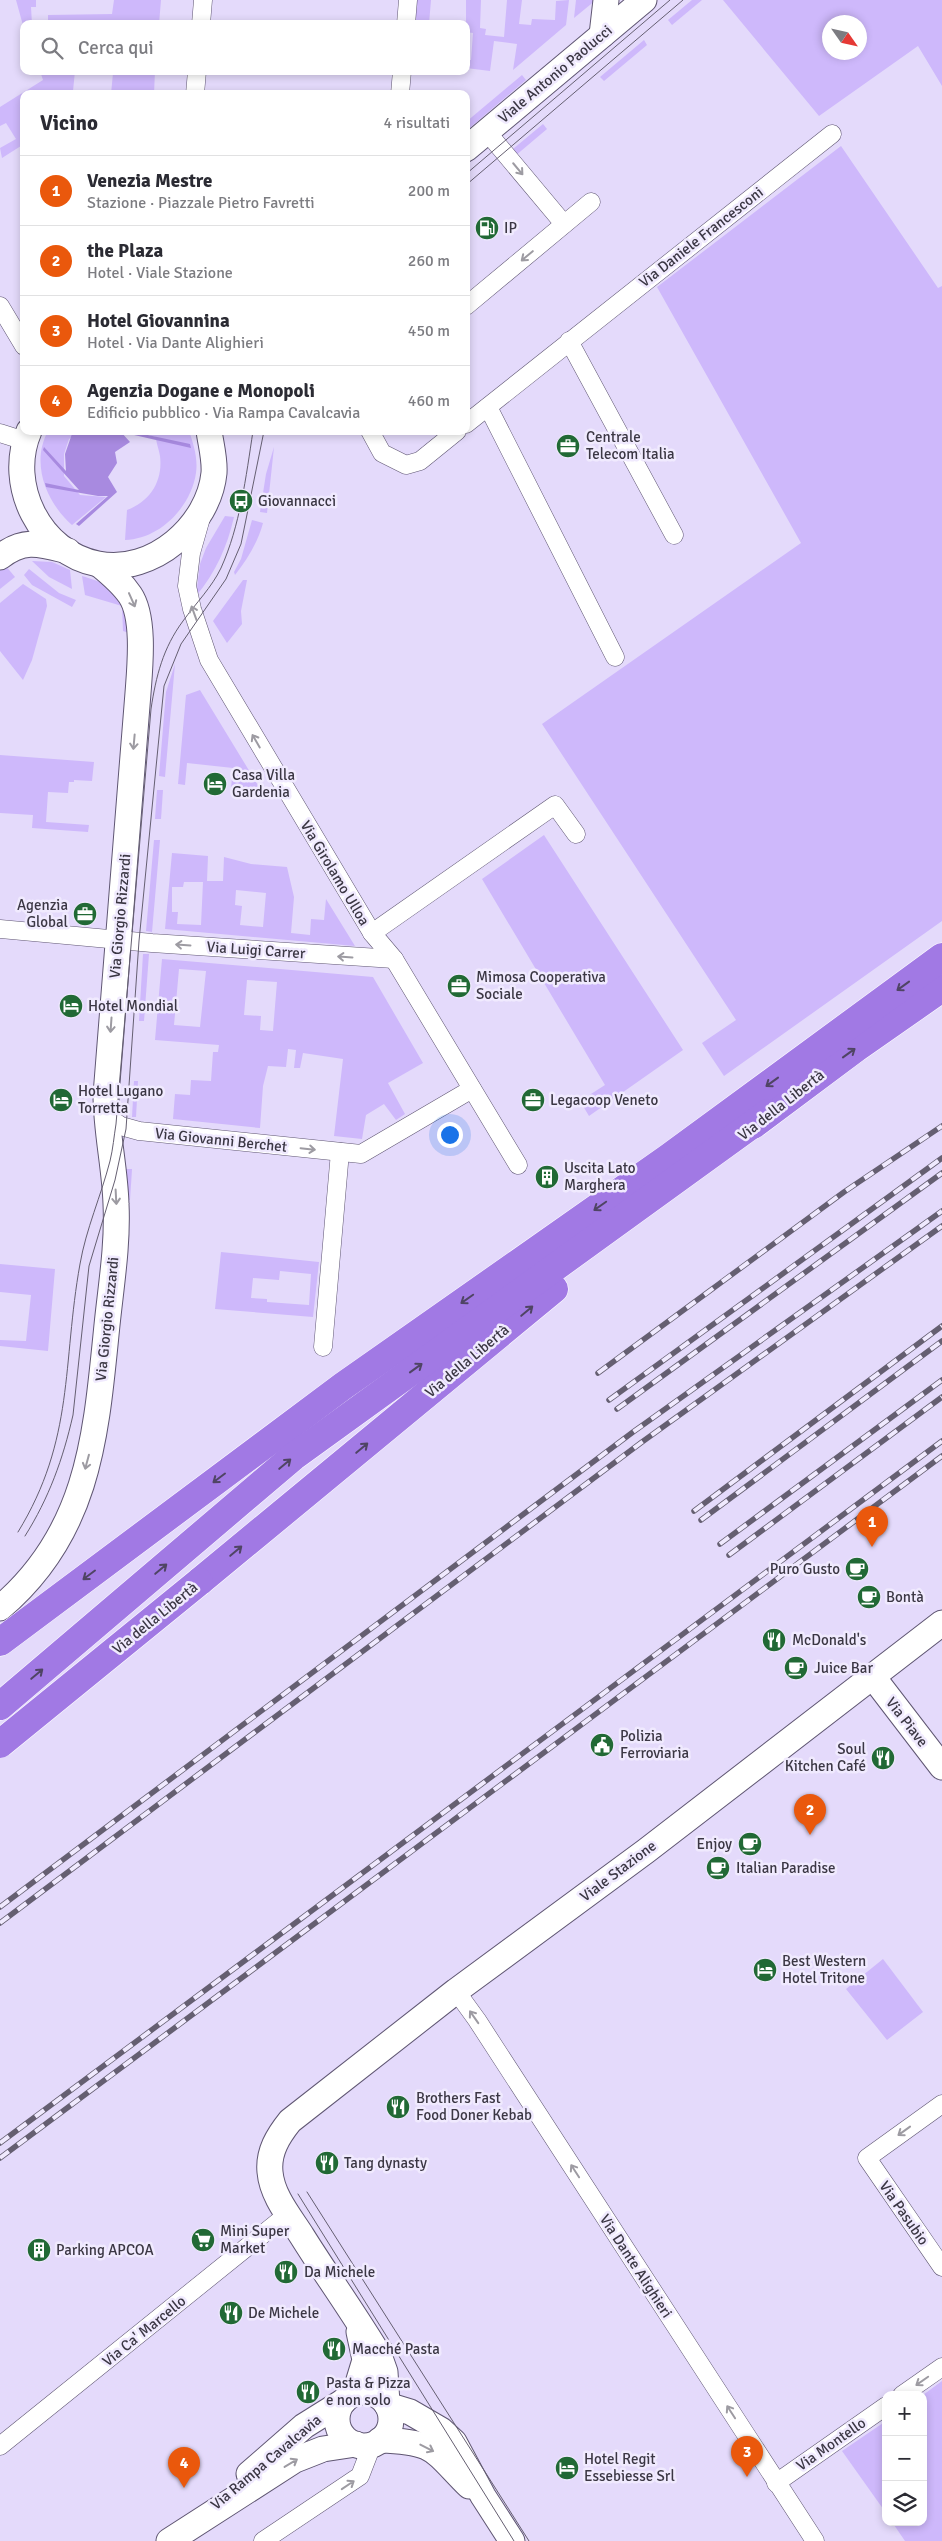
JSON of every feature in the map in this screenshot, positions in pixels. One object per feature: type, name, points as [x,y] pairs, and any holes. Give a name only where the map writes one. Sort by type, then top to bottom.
[{"type":"highway","name":"Via della Libertà","points":[[0,1642],[342,1386],[668,1158],[942,957]]},
{"type":"highway","name":"Via della Libertà","points":[[0,1744],[768,1113],[942,988]]},
{"type":"highway","points":[[0,1706],[294,1457],[768,1113]]},
{"type":"street","points":[[201,20],[202,0]]},
{"type":"street","points":[[406,20],[408,0]]},
{"type":"street","points":[[602,35],[606,0]]},
{"type":"street","name":"Viale Antonio Paolucci","points":[[470,146],[644,0]]},
{"type":"street","points":[[195,90],[197,75]]},
{"type":"street","points":[[400,90],[402,75]]},
{"type":"street","points":[[487,132],[564,224]]},
{"type":"street","name":"Via Daniele Francesconi","points":[[470,421],[832,134]]},
{"type":"street","points":[[470,303],[591,202]]},
{"type":"street","points":[[0,306],[20,339]]},
{"type":"street","points":[[569,341],[674,535]]},
{"type":"street","points":[[488,407],[615,657]]},
{"type":"street","points":[[0,433],[27,436],[20,470],[28,506],[44,528],[68,551],[79,558],[100,565],[132,563],[162,551],[185,532],[204,508],[214,473],[209,435]]},
{"type":"street","points":[[372,435],[382,453],[392,460],[406,465],[420,461],[452,435]]},
{"type":"street","name":"Via Girolamo Ulloa","points":[[204,508],[190,553],[188,586],[192,609],[209,660],[372,933],[394,960],[518,1165]]},
{"type":"street","points":[[0,557],[15,547],[27,544],[68,551]]},
{"type":"street","name":"Via Giorgio Rizzardi","points":[[0,1608],[24,1587],[59,1540],[80,1489],[95,1431],[117,1218],[114,1171],[106,1116],[117,939],[138,693],[139,626],[131,596],[120,581],[100,565]]},
{"type":"street","points":[[372,933],[555,805],[576,834]]},
{"type":"street","name":"Via Luigi Carrer","points":[[0,929],[394,960]]},
{"type":"street","name":"Via Giovanni Berchet","points":[[106,1116],[120,1126],[139,1131],[361,1154],[472,1089]]},
{"type":"street","points":[[323,1346],[340,1152]]},
{"type":"street","name":"Via Giorgio Rizzardi","points":[[0,1588],[40,1567]]},
{"type":"street","name":"Viale Stazione","points":[[288,2214],[276,2195],[270,2172],[271,2153],[280,2133],[290,2121],[456,1991],[646,1851],[942,1623]]},
{"type":"street","name":"Via Piave","points":[[872,1677],[942,1767]]},
{"type":"street","name":"Via Dante Alighieri","points":[[456,1991],[477,2020],[815,2541]]},
{"type":"street","name":"Via Pasubio","points":[[942,2104],[867,2158],[942,2267]]},
{"type":"street","points":[[263,2541],[360,2476],[369,2443],[388,2432],[391,2421],[382,2361],[288,2214]]},
{"type":"street","name":"Via Ca' Marcello","points":[[0,2446],[288,2214]]},
{"type":"street","points":[[353,2316],[364,2345],[365,2360],[349,2397],[338,2411],[338,2426],[343,2435],[369,2443]]},
{"type":"street","points":[[908,2391],[942,2367]]},
{"type":"street","points":[[349,2397],[371,2392],[387,2404],[410,2412],[449,2436],[464,2456],[483,2496],[512,2541]]},
{"type":"street","name":"Via Rampa Cavalcavia","points":[[190,2525],[304,2426],[349,2397]]},
{"type":"street","name":"Via Montello","points":[[776,2483],[882,2409]]},
{"type":"street","name":"Via Rampa Cavalcavia","points":[[168,2541],[190,2525],[300,2458],[332,2447],[410,2441],[428,2447],[450,2464],[467,2485],[483,2496]]},
{"type":"shaded area","points":[[16,0],[36,0],[36,7],[31,7],[32,20],[22,20]]},
{"type":"shaded area","points":[[114,0],[161,0],[159,20],[48,20],[48,15],[112,14]]},
{"type":"shaded area","points":[[416,0],[431,0],[429,20],[414,20]]},
{"type":"shaded area","points":[[466,0],[481,0],[480,28],[486,29],[485,35],[504,37],[507,0],[522,0],[519,24],[531,25],[532,19],[555,20],[556,1],[569,0],[566,25],[513,70],[517,44],[494,41],[490,71],[470,68],[473,33],[470,33],[470,20],[466,20]]},
{"type":"shaded area","points":[[576,0],[596,0],[574,18]]},
{"type":"shaded area","points":[[692,0],[702,0],[672,25],[668,20]]},
{"type":"shaded area","points":[[723,0],[942,0],[942,86],[918,46],[819,116]]},
{"type":"shaded area","points":[[644,40],[647,45],[604,81],[600,77]]},
{"type":"shaded area","points":[[41,75],[75,75],[73,90],[27,90],[43,80]]},
{"type":"shaded area","points":[[113,75],[155,75],[154,90],[111,90]]},
{"type":"shaded area","points":[[522,75],[526,80],[470,128],[470,119]]},
{"type":"shaded area","points":[[20,94],[20,147],[2,158],[0,148],[16,139],[6,123],[0,126],[0,107]]},
{"type":"shaded area","points":[[543,124],[547,129],[515,156],[513,149]]},
{"type":"shaded area","points":[[841,146],[938,288],[942,286],[942,921],[724,1076],[702,1043],[736,1020],[542,724],[801,543],[657,287]]},
{"type":"shaded area","points":[[46,435],[74,435],[69,439],[64,454],[64,476],[80,495],[106,497],[72,525],[55,506],[44,482],[41,469],[43,444]]},
{"type":"shaded area","points":[[72,435],[124,435],[130,442],[115,452],[117,463],[108,477],[117,492],[79,526],[76,524],[108,496],[46,487],[45,483],[79,490],[43,450],[44,447],[66,471],[65,454]]},
{"type":"shaded area","points":[[134,435],[148,435],[190,444],[191,448]]},
{"type":"shaded area","points":[[148,435],[190,435],[196,462],[193,486],[181,509],[162,527],[150,534],[125,540],[127,510],[143,501],[154,489],[157,481],[160,456],[156,437]]},
{"type":"shaded area","points":[[274,447],[267,513],[260,512],[266,474]]},
{"type":"shaded area","points":[[225,516],[234,517],[228,539],[215,568],[196,596],[200,564],[206,548]]},
{"type":"shaded area","points":[[252,520],[263,523],[261,530],[252,550],[235,575],[234,572],[241,559]]},
{"type":"shaded area","points":[[32,561],[52,562],[70,570],[72,589],[49,577]]},
{"type":"shaded area","points":[[5,565],[15,577],[0,589],[0,567]]},
{"type":"shaded area","points":[[29,569],[59,593],[76,600],[72,607],[32,585],[24,575]]},
{"type":"shaded area","points":[[82,576],[105,584],[117,594],[121,601],[129,633],[123,631],[122,606],[85,595]]},
{"type":"shaded area","points":[[243,580],[247,580],[241,611],[242,624],[227,643],[213,621]]},
{"type":"shaded area","points":[[23,584],[46,599],[47,606],[32,660],[23,680],[0,651],[0,603]]},
{"type":"shaded area","points":[[175,664],[165,777],[159,776],[166,692]]},
{"type":"shaded area","points":[[200,690],[267,800],[240,789],[231,788],[233,768],[187,763],[185,785],[178,784],[186,695]]},
{"type":"shaded area","points":[[0,755],[94,762],[92,781],[74,780],[74,782],[69,782],[68,793],[48,792],[46,822],[89,825],[88,832],[32,828],[33,815],[0,813]]},
{"type":"shaded area","points":[[157,790],[163,790],[161,819],[155,819]]},
{"type":"shaded area","points":[[544,835],[683,1050],[589,1116],[580,1101],[605,1085],[482,879]]},
{"type":"shaded area","points":[[154,840],[160,840],[152,932],[146,931]]},
{"type":"shaded area","points":[[172,853],[208,856],[207,881],[223,881],[224,857],[251,864],[287,867],[294,897],[291,933],[310,935],[311,919],[324,920],[326,899],[355,946],[165,929]],"holes":[[[184,882],[203,882],[201,925],[177,924],[178,912],[172,912],[172,887],[183,887]],[[236,890],[266,893],[263,927],[240,925],[242,906],[235,905]]]},
{"type":"shaded area","points":[[143,954],[149,954],[144,1021],[139,1021]]},
{"type":"shaded area","points":[[162,959],[373,977],[423,1063],[388,1083],[405,1114],[396,1120],[384,1104],[366,1115],[362,1139],[334,1136],[343,1059],[303,1053],[300,1068],[294,1068],[296,1050],[288,1049],[286,1067],[268,1066],[263,1086],[260,1128],[173,1119],[175,1094],[190,1095],[191,1080],[211,1081],[213,1052],[218,1052],[219,1045],[155,1040]],"holes":[[[179,969],[206,971],[200,1027],[174,1025]],[[247,980],[277,982],[273,1031],[260,1030],[261,1016],[244,1015]]]},
{"type":"shaded area","points":[[134,1081],[138,1081],[136,1117],[132,1117]]},
{"type":"shaded area","points":[[126,1169],[132,1169],[130,1200],[124,1200]]},
{"type":"shaded area","points":[[221,1252],[319,1262],[313,1317],[215,1309]],"holes":[[[280,1271],[311,1274],[309,1305],[267,1302],[267,1299],[251,1298],[253,1278],[279,1280]]]},
{"type":"shaded area","points":[[0,1264],[55,1269],[48,1351],[0,1346],[0,1340],[26,1341],[31,1295],[0,1292]]},
{"type":"shaded area","points":[[883,1959],[923,2012],[887,2040],[846,1989]]},
{"type":"shaded area","points":[[942,2381],[942,2541],[905,2541],[895,2526],[927,2526],[927,2392]]},
{"type":"shaded area","points":[[882,2424],[882,2507],[842,2451]]},
{"type":"tram line","points":[[470,171],[670,0]]},
{"type":"tram line","points":[[470,182],[683,0]]},
{"type":"tram line","points":[[18,1532],[36,1498],[49,1465],[58,1433],[64,1401],[80,1264],[113,1147],[151,709],[155,685],[170,641],[213,582],[228,552],[242,501],[252,435]]},
{"type":"tram line","points":[[25,1536],[48,1493],[60,1463],[73,1415],[89,1266],[115,1180],[126,1129],[139,941],[164,686],[181,644],[226,579],[241,544],[263,435]]},
{"type":"tram line","points":[[307,2192],[529,2541]]},
{"type":"tram line","points":[[298,2194],[514,2541]]},
{"type":"railway","points":[[598,1373],[844,1192],[942,1126]]},
{"type":"railway","points":[[609,1400],[942,1158]]},
{"type":"railway","points":[[617,1409],[942,1173]]},
{"type":"railway","points":[[0,1907],[633,1432],[942,1211]]},
{"type":"railway","points":[[0,1923],[642,1442],[942,1226]]},
{"type":"railway","points":[[694,1511],[942,1326]]},
{"type":"railway","points":[[701,1520],[942,1341]]},
{"type":"railway","points":[[720,1544],[942,1380]]},
{"type":"railway","points":[[729,1555],[942,1397]]},
{"type":"railway","points":[[0,2143],[942,1441]]},
{"type":"railway","points":[[0,2158],[942,1456]]},
{"type":"place","name":"IP","points":[[487,228]]},
{"type":"place","name":"Centrale Telecom Italia","points":[[568,446]]},
{"type":"place","name":"Giovannacci","points":[[241,501]]},
{"type":"place","name":"Casa Villa Gardenia","points":[[215,784]]},
{"type":"place","name":"Agenzia Global","points":[[85,914]]},
{"type":"place","name":"Mimosa Cooperativa Sociale","points":[[459,986]]},
{"type":"place","name":"Hotel Mondial","points":[[71,1006]]},
{"type":"place","name":"Hotel Lugano Torretta","points":[[61,1100]]},
{"type":"place","name":"Legacoop Veneto","points":[[533,1100]]},
{"type":"place","name":"Uscita Lato Marghera","points":[[547,1177]]},
{"type":"place","name":"Venezia Mestre","points":[[872,1547]]},
{"type":"place","name":"Puro Gusto","points":[[857,1569]]},
{"type":"place","name":"Bontà","points":[[869,1597]]},
{"type":"place","name":"McDonald's","points":[[774,1640]]},
{"type":"place","name":"Juice Bar","points":[[796,1668]]},
{"type":"place","name":"Polizia Ferroviaria","points":[[602,1745]]},
{"type":"place","name":"Soul Kitchen Café","points":[[883,1758]]},
{"type":"place","name":"the Plaza","points":[[810,1835]]},
{"type":"place","name":"Enjoy","points":[[750,1844]]},
{"type":"place","name":"Italian Paradise","points":[[718,1868]]},
{"type":"place","name":"Best Western Hotel Tritone","points":[[765,1970]]},
{"type":"place","name":"Brothers Fast Food Doner Kebab","points":[[398,2107]]},
{"type":"place","name":"Tang dynasty","points":[[327,2163]]},
{"type":"place","name":"Mini Super Market","points":[[203,2240]]},
{"type":"place","name":"Parking APCOA","points":[[39,2250]]},
{"type":"place","name":"Da Michele","points":[[286,2272]]},
{"type":"place","name":"De Michele","points":[[231,2313]]},
{"type":"place","name":"Macché Pasta","points":[[334,2349]]},
{"type":"place","name":"Pasta & Pizza e non solo","points":[[308,2392]]},
{"type":"place","name":"Hotel Regit Essebiesse Srl","points":[[567,2468]]},
{"type":"place","name":"Hotel Giovannina","points":[[747,2477]]},
{"type":"place","name":"Agenzia Dogane e Monopoli","points":[[184,2488]]}]
